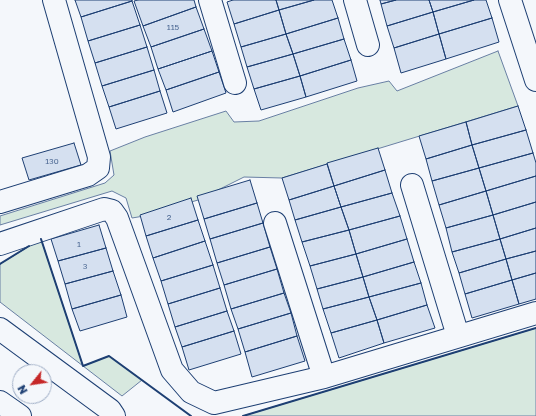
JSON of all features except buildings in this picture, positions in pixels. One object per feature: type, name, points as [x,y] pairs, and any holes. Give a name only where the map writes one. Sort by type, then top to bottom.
[{"type":"street","points":[[0,202],[88,175],[98,168],[99,157],[54,0]]},
{"type":"street","points":[[210,0],[235,83]]},
{"type":"street","points":[[355,0],[368,45]]},
{"type":"street","points":[[510,0],[536,77]]},
{"type":"street","points":[[412,185],[458,336]]},
{"type":"street","points":[[0,244],[104,209],[112,211],[117,218],[172,370],[191,392],[214,402],[324,377],[536,313]]},
{"type":"street","points":[[275,222],[324,377]]},
{"type":"street","points":[[0,330],[110,410],[114,416]]},
{"type":"street","points":[[0,402],[20,416]]},
{"type":"shaded area","points":[[498,51],[518,106],[282,178],[244,177],[198,200],[144,216],[132,218],[126,198],[112,191],[0,225],[0,216],[105,183],[114,175],[110,151],[145,137],[226,111],[234,122],[259,121],[358,88],[389,81],[397,91]]},
{"type":"shaded area","points":[[41,239],[83,366],[0,302],[0,264]]},
{"type":"shaded area","points":[[536,328],[536,416],[243,416]]},
{"type":"shaded area","points":[[109,356],[142,380],[122,396],[83,366]]},
{"type":"wall","points":[[41,239],[83,366],[109,356],[191,416]]},
{"type":"wall","points":[[0,264],[29,246]]},
{"type":"wall","points":[[243,416],[536,328]]}]
